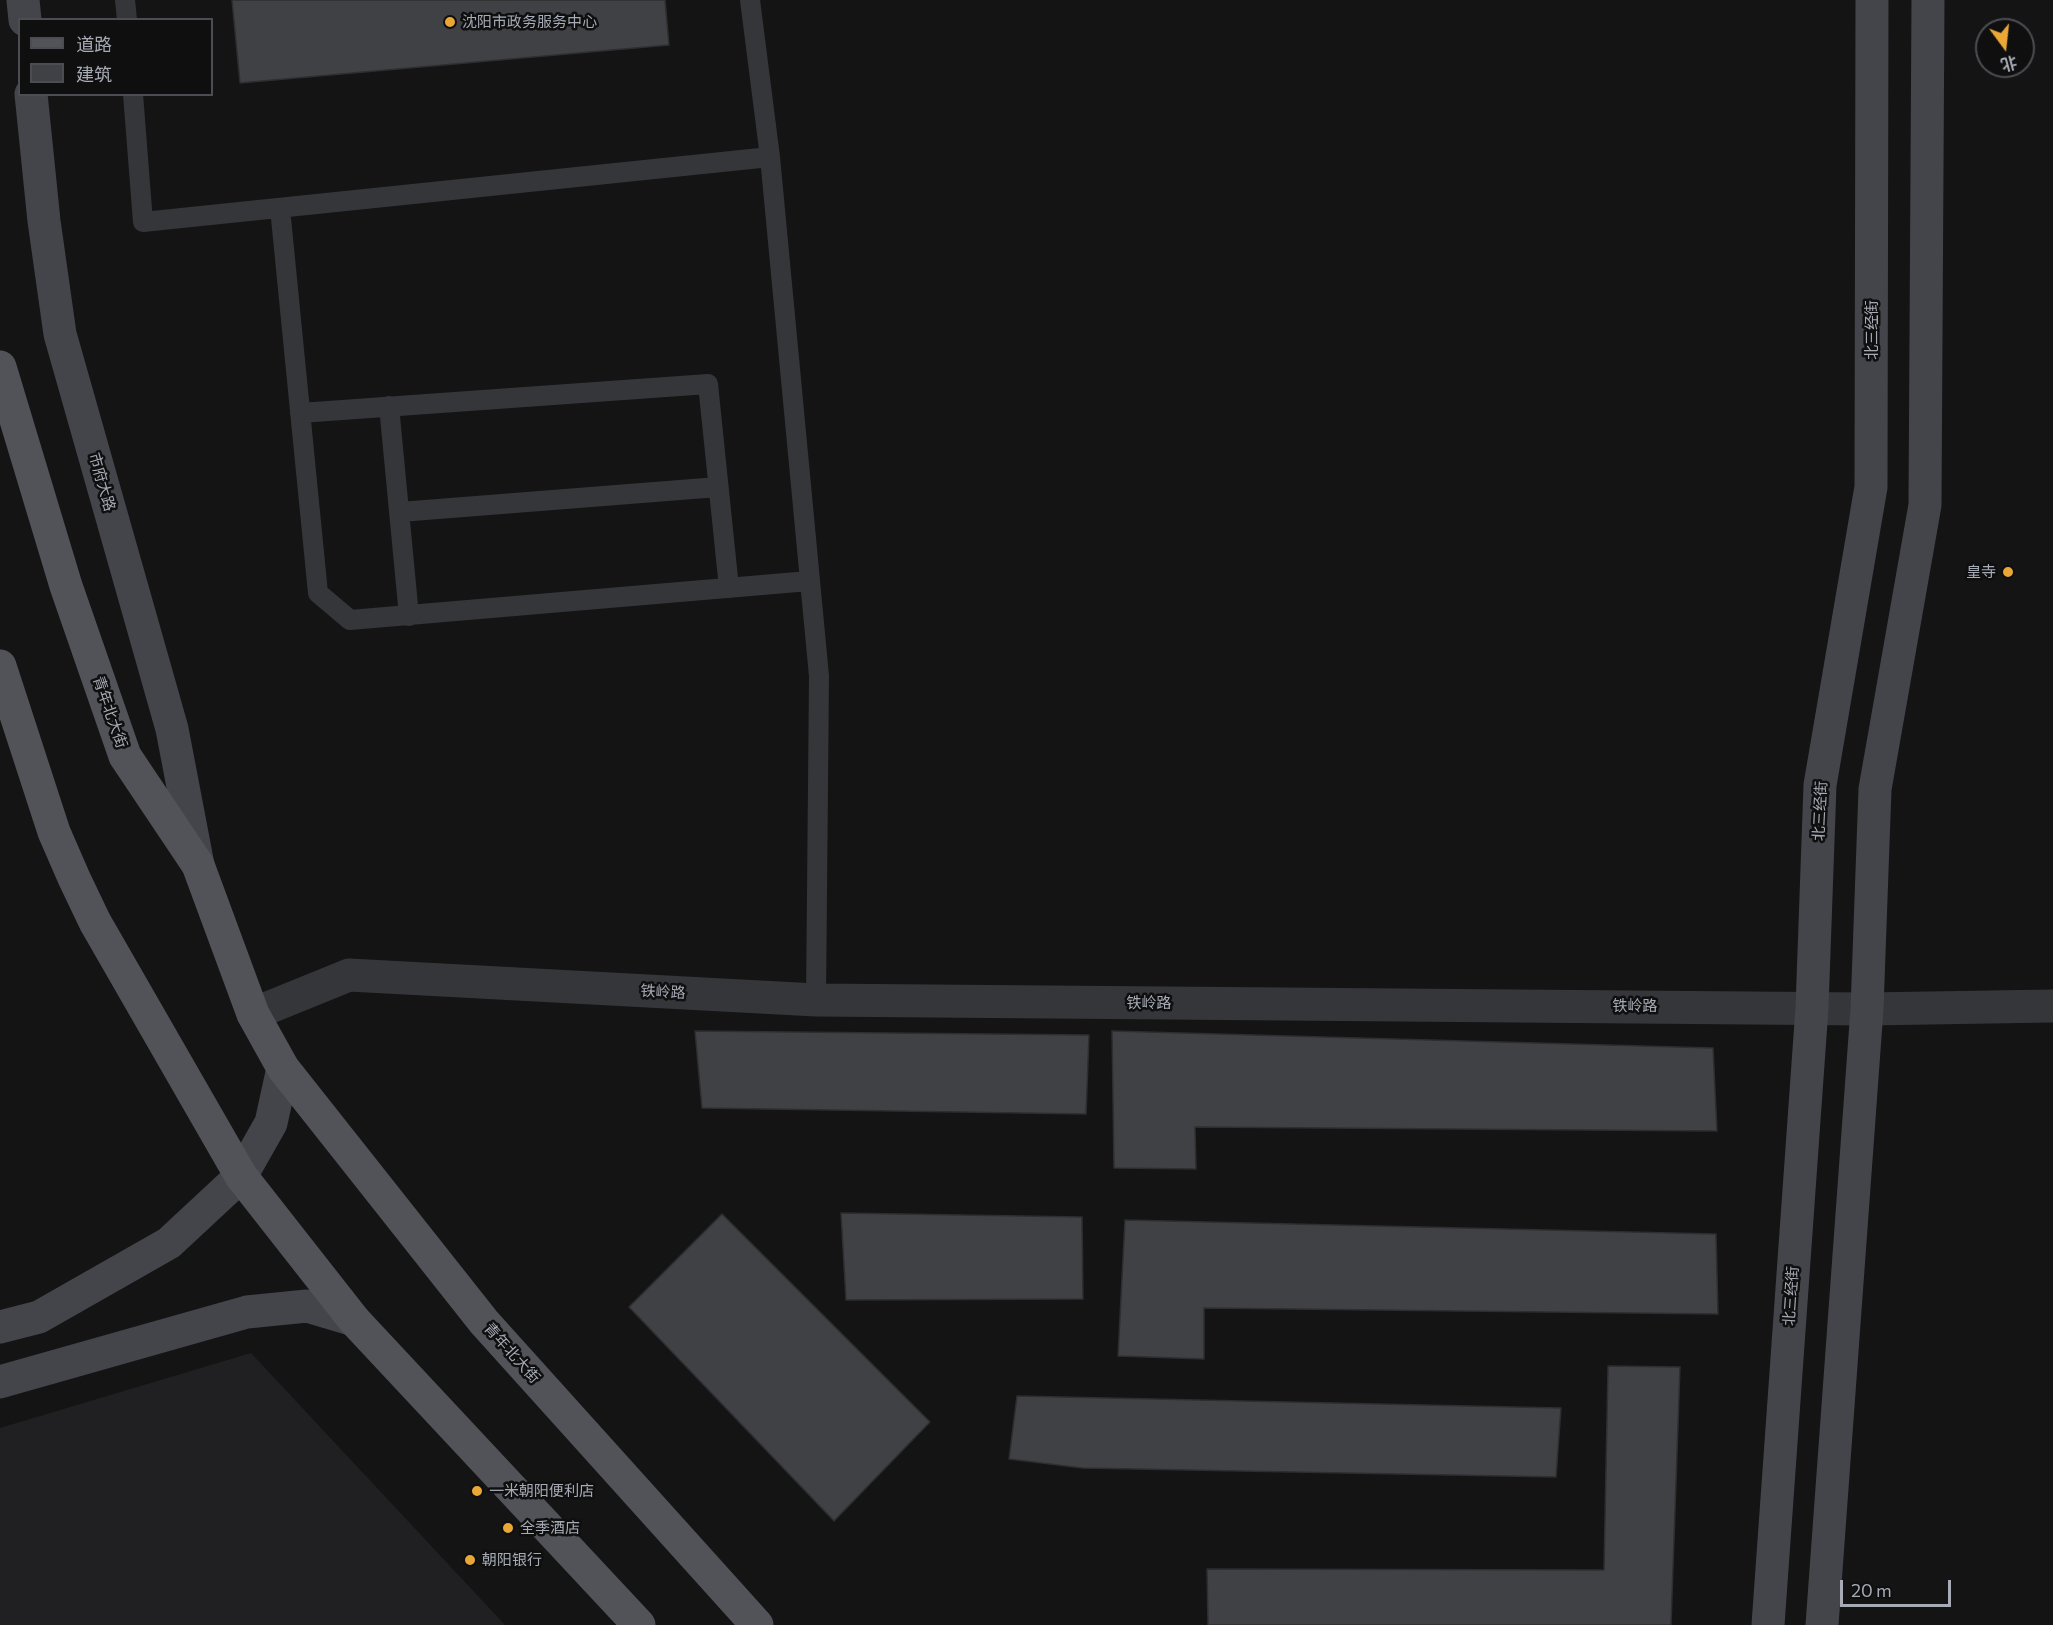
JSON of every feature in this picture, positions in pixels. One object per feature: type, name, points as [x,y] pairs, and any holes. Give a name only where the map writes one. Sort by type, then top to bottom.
[{"type":"main road","points":[[23,0],[25,18]]},
{"type":"main road","name":"北三经街","points":[[1768,1625],[1812,1008],[1820,785],[1871,487],[1872,0]]},
{"type":"main road","points":[[1822,1625],[1867,1009],[1875,789],[1925,505],[1928,0]]},
{"type":"main road","name":"市府大路","points":[[31,96],[44,221],[60,334],[172,729],[198,866]]},
{"type":"main road","name":"青年北大街","points":[[0,367],[66,586],[125,756],[198,866],[254,1014],[283,1068],[484,1322],[757,1625]]},
{"type":"main road","points":[[0,666],[54,832],[74,878],[95,922],[241,1176],[354,1320],[639,1625]]},
{"type":"main road","points":[[0,1327],[39,1317],[168,1243],[241,1176],[271,1123],[283,1068]]},
{"type":"main road","points":[[0,1382],[248,1312],[306,1306],[354,1320]]},
{"type":"street","name":"铁岭路","points":[[254,1014],[349,975],[816,1000],[1867,1009],[2053,1006]]},
{"type":"lane","points":[[125,0],[127,18]]},
{"type":"lane","points":[[750,0],[770,157],[819,676],[816,1000]]},
{"type":"lane","points":[[133,96],[143,222],[770,157]]},
{"type":"lane","points":[[280,208],[318,593],[350,620],[809,581]]},
{"type":"lane","points":[[300,413],[708,384],[729,588]]},
{"type":"lane","points":[[389,406],[409,616]]},
{"type":"lane","points":[[400,512],[718,487]]},
{"type":"shaded area","points":[[251,1353],[505,1625],[0,1625],[0,1428]]},
{"type":"building","name":"沈阳市政务服务中心","points":[[232,0],[665,0],[669,45],[240,83]]},
{"type":"building","points":[[695,1031],[1089,1035],[1086,1114],[702,1108]]},
{"type":"building","points":[[1112,1031],[1713,1048],[1717,1131],[1195,1127],[1196,1169],[1114,1168]]},
{"type":"building","points":[[841,1213],[1082,1217],[1083,1299],[846,1300]]},
{"type":"building","points":[[722,1214],[930,1422],[834,1521],[629,1307]]},
{"type":"building","points":[[1125,1220],[1716,1234],[1718,1314],[1204,1308],[1204,1359],[1118,1356]]},
{"type":"building","points":[[1608,1366],[1680,1367],[1671,1625],[1208,1625],[1207,1569],[1604,1570]]},
{"type":"building","points":[[1017,1396],[1561,1408],[1556,1477],[1082,1468],[1009,1459]]},
{"type":"place","name":"沈阳市政务服务中心","points":[[450,22]]},
{"type":"place","name":"皇寺","points":[[2008,572]]},
{"type":"place","name":"一米朝阳便利店","points":[[477,1491]]},
{"type":"place","name":"全季酒店","points":[[508,1528]]},
{"type":"place","name":"朝阳银行","points":[[470,1560]]}]
